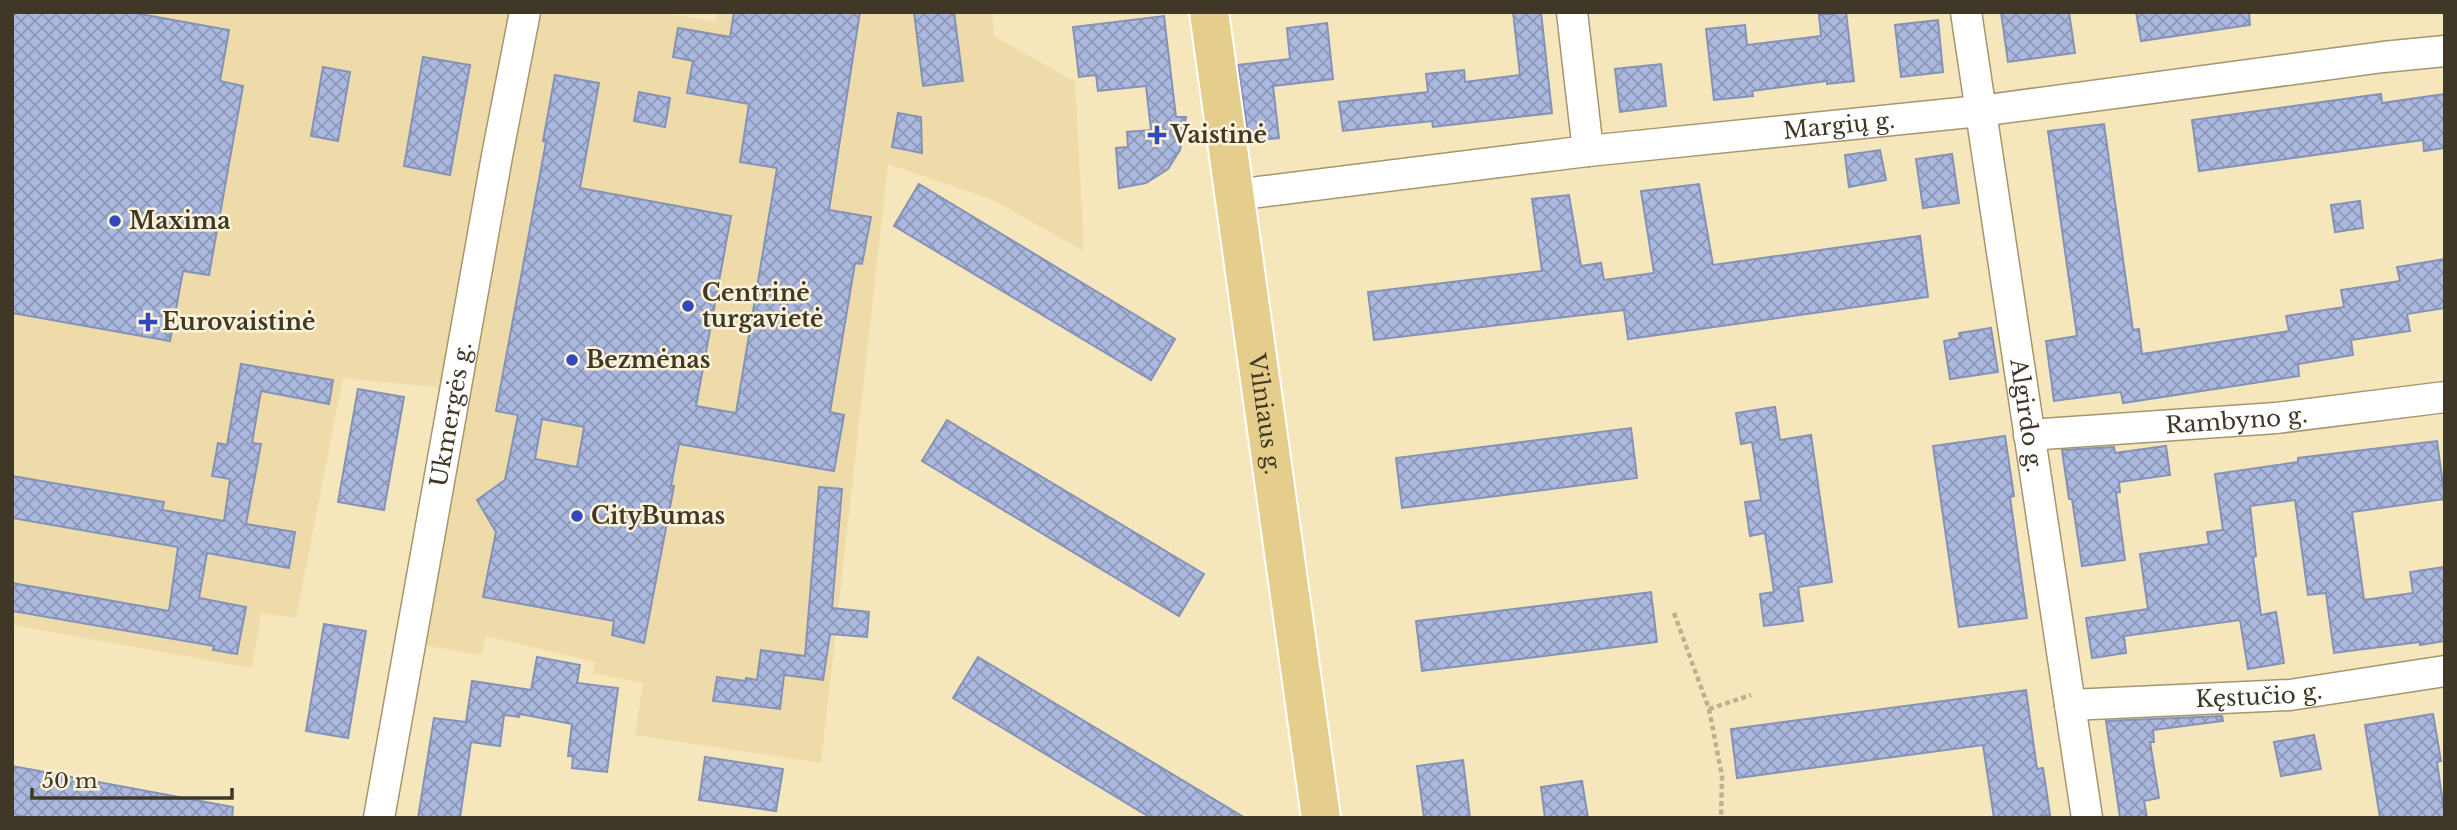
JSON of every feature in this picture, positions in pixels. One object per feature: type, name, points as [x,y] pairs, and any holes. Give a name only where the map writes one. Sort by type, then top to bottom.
[{"type":"main road","name":"Vilniaus g.","points":[[1209,12],[1321,818]]},
{"type":"street","name":"Ukmergės g.","points":[[379,818],[525,12]]},
{"type":"street","points":[[1572,12],[1588,151]]},
{"type":"street","name":"Algirdo g.","points":[[1966,12],[2087,818]]},
{"type":"street","name":"Margių g.","points":[[1234,195],[1588,151],[1980,111],[2445,51]]},
{"type":"street","name":"Rambyno g.","points":[[2029,435],[2276,418],[2445,397]]},
{"type":"street","name":"Kęstučio g.","points":[[2070,705],[2290,695],[2445,671]]},
{"type":"path","points":[[1674,612],[1709,709],[1722,776],[1721,818]]},
{"type":"path","points":[[1709,709],[1751,695]]},
{"type":"shaded area","points":[[12,12],[662,12],[716,22],[718,12],[992,12],[994,36],[1075,82],[1084,251],[993,200],[888,164],[821,763],[635,735],[643,683],[593,673],[595,662],[486,636],[481,655],[410,643],[455,389],[343,378],[296,618],[261,613],[252,668],[12,625]]},
{"type":"building","name":"Maxima","points":[[12,12],[129,12],[229,30],[220,81],[243,86],[209,275],[183,271],[170,341],[12,313]]},
{"type":"building","points":[[734,12],[860,12],[829,210],[871,217],[862,264],[855,263],[830,412],[844,415],[834,471],[679,444],[671,486],[674,486],[644,643],[612,635],[614,621],[483,597],[496,532],[477,500],[505,480],[518,415],[496,411],[546,142],[543,141],[555,75],[599,83],[580,188],[731,216],[696,406],[736,413],[777,168],[740,162],[749,104],[687,93],[693,61],[673,57],[678,28],[730,37]],"holes":[[[542,419],[584,427],[577,467],[535,459]]]},
{"type":"building","points":[[914,12],[954,12],[963,81],[923,86]]},
{"type":"building","points":[[1513,12],[1541,12],[1552,113],[1433,127],[1432,121],[1343,131],[1339,102],[1428,92],[1426,74],[1464,70],[1465,82],[1520,75]]},
{"type":"building","points":[[1846,12],[1854,81],[1827,84],[1827,81],[1752,91],[1753,96],[1714,100],[1706,29],[1745,25],[1747,45],[1821,36],[1819,15]]},
{"type":"building","points":[[2001,12],[2069,12],[2075,53],[2008,62]]},
{"type":"building","points":[[2136,12],[2249,12],[2250,25],[2141,41]]},
{"type":"building","points":[[1164,16],[1176,117],[1186,117],[1180,150],[1168,169],[1146,183],[1119,188],[1116,148],[1128,147],[1127,132],[1151,130],[1146,86],[1098,91],[1096,75],[1079,77],[1073,27]]},
{"type":"building","points":[[1938,20],[1943,72],[1901,77],[1895,25]]},
{"type":"building","points":[[1327,23],[1333,79],[1273,86],[1279,138],[1249,141],[1238,65],[1290,59],[1287,28]]},
{"type":"building","points":[[423,57],[470,65],[450,175],[404,166]]},
{"type":"building","points":[[1661,64],[1666,106],[1620,112],[1615,69]]},
{"type":"building","points":[[323,67],[350,72],[338,141],[311,136]]},
{"type":"building","points":[[639,92],[670,98],[665,127],[634,121]]},
{"type":"building","points":[[2381,94],[2382,103],[2445,94],[2445,148],[2424,151],[2423,140],[2199,171],[2192,120]]},
{"type":"building","points":[[898,113],[921,117],[922,153],[892,147]]},
{"type":"building","points":[[2104,124],[2133,330],[2139,329],[2142,354],[2289,331],[2286,316],[2344,307],[2341,290],[2400,281],[2397,267],[2445,259],[2445,308],[2407,314],[2410,331],[2351,340],[2353,355],[2298,364],[2299,376],[2123,403],[2121,392],[2054,401],[2046,341],[2077,336],[2048,131]]},
{"type":"building","points":[[1880,150],[1886,180],[1849,187],[1845,155]]},
{"type":"building","points":[[1952,154],[1959,203],[1923,208],[1916,159]]},
{"type":"building","points":[[919,184],[1175,339],[1151,380],[894,226]]},
{"type":"building","points":[[1699,184],[1713,265],[1920,236],[1928,297],[1628,339],[1624,310],[1374,340],[1368,292],[1542,271],[1532,199],[1569,195],[1581,266],[1601,263],[1604,280],[1654,273],[1641,191]]},
{"type":"building","points":[[2360,201],[2363,228],[2335,232],[2331,205]]},
{"type":"building","points":[[1991,328],[1998,372],[1950,379],[1944,341],[1960,338],[1959,333]]},
{"type":"building","points":[[241,364],[333,380],[329,404],[261,391],[252,443],[261,444],[246,524],[295,532],[289,568],[207,553],[199,598],[246,607],[237,654],[213,650],[214,646],[12,611],[12,583],[169,611],[178,547],[12,518],[12,476],[164,502],[162,510],[224,521],[230,479],[212,476],[218,443],[227,445]]},
{"type":"building","points":[[358,389],[404,397],[384,510],[338,502]]},
{"type":"building","points":[[1775,407],[1780,440],[1811,435],[1832,582],[1798,587],[1803,621],[1764,626],[1760,594],[1774,592],[1765,533],[1750,536],[1745,502],[1761,500],[1752,442],[1741,444],[1736,413]]},
{"type":"building","points":[[947,420],[1204,574],[1179,616],[922,461]]},
{"type":"building","points":[[1631,428],[1637,478],[1402,508],[1396,458]]},
{"type":"building","points":[[2005,436],[2014,496],[2010,497],[2027,618],[1959,627],[1933,446]]},
{"type":"building","points":[[2437,441],[2445,499],[2352,512],[2364,600],[2413,593],[2410,572],[2445,567],[2445,641],[2334,653],[2326,593],[2308,595],[2295,500],[2250,506],[2256,556],[2253,557],[2261,615],[2276,612],[2284,663],[2248,669],[2240,620],[2124,636],[2126,653],[2092,658],[2086,618],[2148,609],[2140,554],[2209,544],[2207,532],[2223,530],[2215,474],[2298,462],[2298,458]]},
{"type":"building","points":[[2166,446],[2170,475],[2119,482],[2120,492],[2116,493],[2125,560],[2082,566],[2062,450],[2114,447],[2115,453]]},
{"type":"building","points":[[819,487],[842,489],[832,608],[869,612],[867,637],[830,634],[823,680],[784,675],[780,709],[713,701],[717,677],[757,680],[761,650],[805,656]]},
{"type":"building","points":[[1651,592],[1657,642],[1422,671],[1416,621]]},
{"type":"building","points":[[324,624],[366,631],[348,738],[306,731]]},
{"type":"building","points":[[537,657],[580,665],[577,683],[618,688],[607,772],[572,768],[573,756],[568,756],[572,724],[520,714],[519,717],[504,715],[500,746],[471,742],[460,818],[418,818],[434,718],[466,722],[472,681],[531,690]]},
{"type":"building","points":[[978,657],[1245,818],[1151,818],[953,698]]},
{"type":"building","points":[[2026,690],[2037,769],[2043,768],[2050,815],[1994,818],[1983,745],[1737,778],[1731,729]]},
{"type":"building","points":[[2433,714],[2441,761],[2437,762],[2445,818],[2380,818],[2365,725]]},
{"type":"building","points":[[2222,716],[2223,721],[2153,730],[2154,742],[2150,742],[2159,798],[2144,801],[2147,818],[2120,818],[2106,721]]},
{"type":"building","points":[[2314,735],[2321,769],[2281,776],[2274,742]]},
{"type":"building","points":[[705,757],[783,769],[776,811],[699,800]]},
{"type":"building","points":[[1463,760],[1470,818],[1424,818],[1417,766]]},
{"type":"building","points":[[12,766],[233,807],[232,818],[31,818],[12,814]]},
{"type":"building","points":[[1582,781],[1588,818],[1545,818],[1541,787]]},
{"type":"place","name":"Vaistinė","points":[[1157,135]]},
{"type":"place","name":"Maxima","points":[[115,221]]},
{"type":"place","name":"Centrinė turgavietė","points":[[688,306]]},
{"type":"place","name":"Eurovaistinė","points":[[148,322]]},
{"type":"place","name":"Bezmėnas","points":[[572,360]]},
{"type":"place","name":"CityBumas","points":[[577,516]]}]
